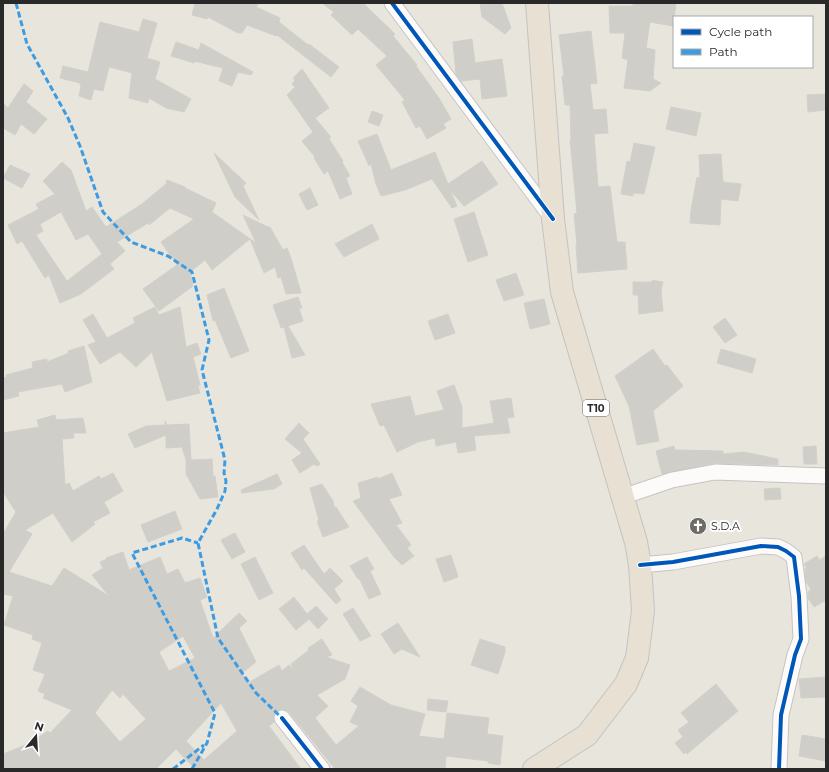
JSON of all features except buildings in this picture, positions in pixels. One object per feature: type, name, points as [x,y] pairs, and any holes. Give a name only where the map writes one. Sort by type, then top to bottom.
[{"type":"highway","name":"T10","points":[[534,769],[587,735],[626,684],[637,658],[643,611],[640,565],[636,542],[562,292],[553,219],[537,3]]},
{"type":"street","points":[[392,3],[553,219]]},
{"type":"street","points":[[622,497],[672,480],[714,472],[826,476]]},
{"type":"street","points":[[640,565],[673,562],[761,546],[778,547],[794,557],[799,596],[801,639],[795,655],[781,715],[779,769]]},
{"type":"street","points":[[282,718],[322,769]]},
{"type":"marked path","points":[[16,3],[27,44],[68,118],[80,146],[103,212],[131,242],[168,256],[192,272],[209,340],[202,370],[225,460],[224,473],[226,481],[225,491],[217,509],[198,543],[218,638],[256,693],[282,718]]},
{"type":"marked path","points":[[192,769],[207,743],[215,713],[132,553],[182,538],[198,543]]},
{"type":"marked path","points":[[173,769],[204,745]]},
{"type":"cycle path","points":[[392,3],[553,219]]},
{"type":"cycle path","points":[[640,565],[673,562],[761,546],[778,547],[794,557],[799,596],[801,639],[795,655],[781,715],[779,769]]},
{"type":"cycle path","points":[[282,718],[322,769]]},
{"type":"place","name":"S.D.A","points":[[698,526]]}]
